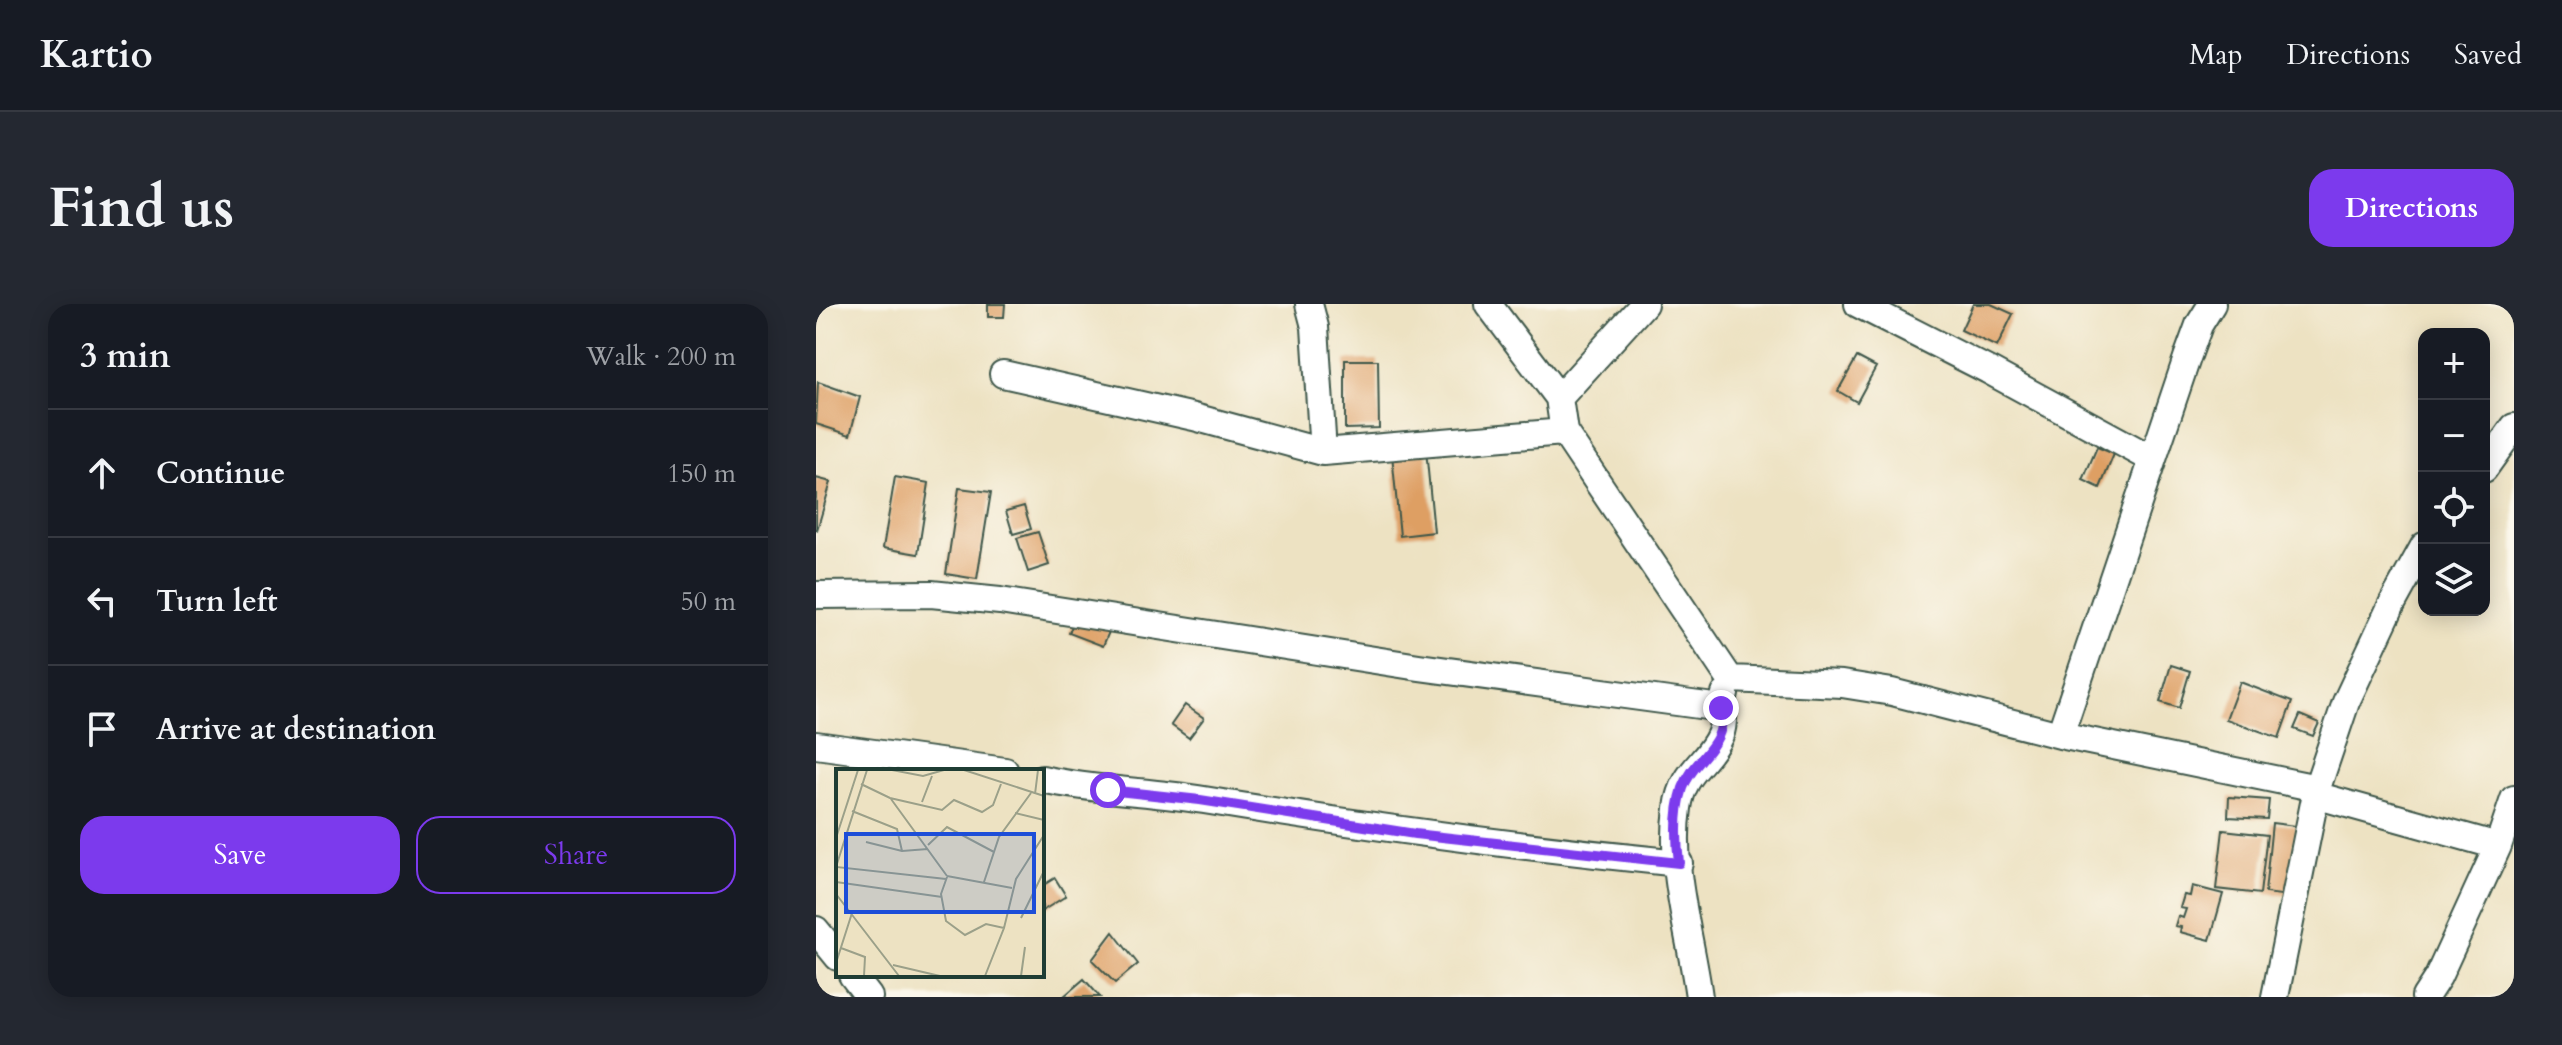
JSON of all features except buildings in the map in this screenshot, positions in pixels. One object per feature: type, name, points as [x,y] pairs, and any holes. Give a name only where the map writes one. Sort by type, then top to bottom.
[{"type":"street","points":[[1309,304],[1315,327],[1323,452]]},
{"type":"street","points":[[1488,304],[1559,398],[1564,432],[1730,679]]},
{"type":"street","points":[[1559,398],[1644,304]]},
{"type":"street","points":[[1858,304],[2152,459]]},
{"type":"street","points":[[2060,735],[2199,325],[2212,304]]},
{"type":"street","points":[[1003,374],[1194,417],[1323,452],[1564,432]]},
{"type":"street","points":[[2490,461],[2514,427]]},
{"type":"street","points":[[2275,997],[2316,791],[2346,702],[2418,557]]},
{"type":"street","points":[[816,595],[931,594],[1000,601],[1419,667],[1721,708]]},
{"type":"street","points":[[1699,997],[1676,844],[1678,807],[1691,772],[1720,738],[1724,723],[1721,708],[1730,679]]},
{"type":"street","points":[[1730,679],[1842,684],[1892,692],[2060,735],[2316,791],[2498,846]]},
{"type":"street","points":[[816,745],[990,769]]},
{"type":"street","points":[[1044,779],[1415,834],[1679,863]]},
{"type":"street","points":[[2425,997],[2438,977],[2498,846],[2514,799]]},
{"type":"street","points":[[816,930],[836,955]]},
{"type":"street","points":[[854,977],[869,997]]},
{"type":"route","points":[[1108,790],[1200,800],[1415,834],[1679,863],[1676,844],[1678,807],[1683,788],[1691,772],[1720,738],[1724,723],[1721,708]]}]
